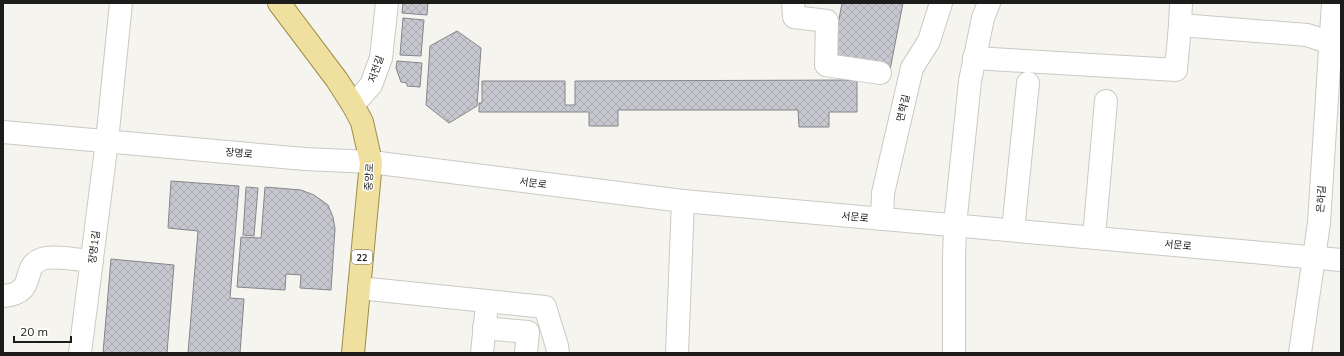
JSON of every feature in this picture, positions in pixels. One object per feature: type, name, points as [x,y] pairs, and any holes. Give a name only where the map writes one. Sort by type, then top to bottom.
[{"type":"main road","name":"중앙로","points":[[279,3],[337,80],[353,105],[362,122],[371,162],[353,353]]},
{"type":"street","points":[[107,141],[121,3]]},
{"type":"street","name":"저전길","points":[[353,105],[371,85],[381,58],[387,3]]},
{"type":"street","points":[[793,3],[794,17],[827,21],[826,65],[880,73]]},
{"type":"street","name":"면학길","points":[[882,219],[883,193],[912,68],[929,41],[941,3]]},
{"type":"street","points":[[954,353],[955,225],[970,81],[983,18],[989,3]]},
{"type":"street","points":[[974,58],[1176,70],[1181,3]]},
{"type":"street","name":"은하길","points":[[1300,353],[1319,223],[1336,44],[1333,3]]},
{"type":"street","points":[[1180,25],[1307,35],[1336,44]]},
{"type":"street","points":[[1013,230],[1028,83]]},
{"type":"street","points":[[1094,237],[1106,101]]},
{"type":"street","name":"장명로","points":[[3,132],[305,159],[371,162]]},
{"type":"street","name":"장명1길","points":[[80,353],[107,141]]},
{"type":"street","name":"서문로","points":[[371,162],[683,202],[1094,237],[1341,260]]},
{"type":"street","points":[[677,353],[683,202]]},
{"type":"street","points":[[3,296],[14,295],[20,292],[25,287],[31,267],[43,258],[92,261]]},
{"type":"street","points":[[359,288],[545,307],[558,353]]},
{"type":"street","points":[[482,353],[487,301]]},
{"type":"street","points":[[484,328],[528,332],[526,353]]},
{"type":"building","points":[[403,3],[428,3],[427,15],[402,13]]},
{"type":"building","points":[[842,3],[903,3],[890,70],[831,63]]},
{"type":"building","points":[[403,18],[424,20],[421,56],[400,55]]},
{"type":"building","points":[[457,31],[481,48],[477,106],[449,123],[426,105],[430,46]]},
{"type":"building","points":[[397,61],[422,63],[420,87],[407,86],[407,83],[401,82],[396,68]]},
{"type":"building","points":[[857,80],[857,112],[829,112],[829,127],[799,127],[798,110],[618,110],[618,126],[589,126],[589,112],[479,112],[479,103],[482,103],[482,81],[565,81],[565,105],[575,105],[575,81]]},
{"type":"building","points":[[171,181],[239,186],[230,298],[244,299],[240,353],[188,353],[198,231],[168,228]]},
{"type":"building","points":[[246,187],[258,188],[254,236],[243,235]]},
{"type":"building","points":[[265,187],[301,190],[314,195],[328,205],[333,217],[335,229],[331,290],[300,288],[301,275],[286,274],[285,290],[237,287],[241,237],[261,238]]},
{"type":"building","points":[[111,259],[174,265],[167,353],[103,353]]}]
